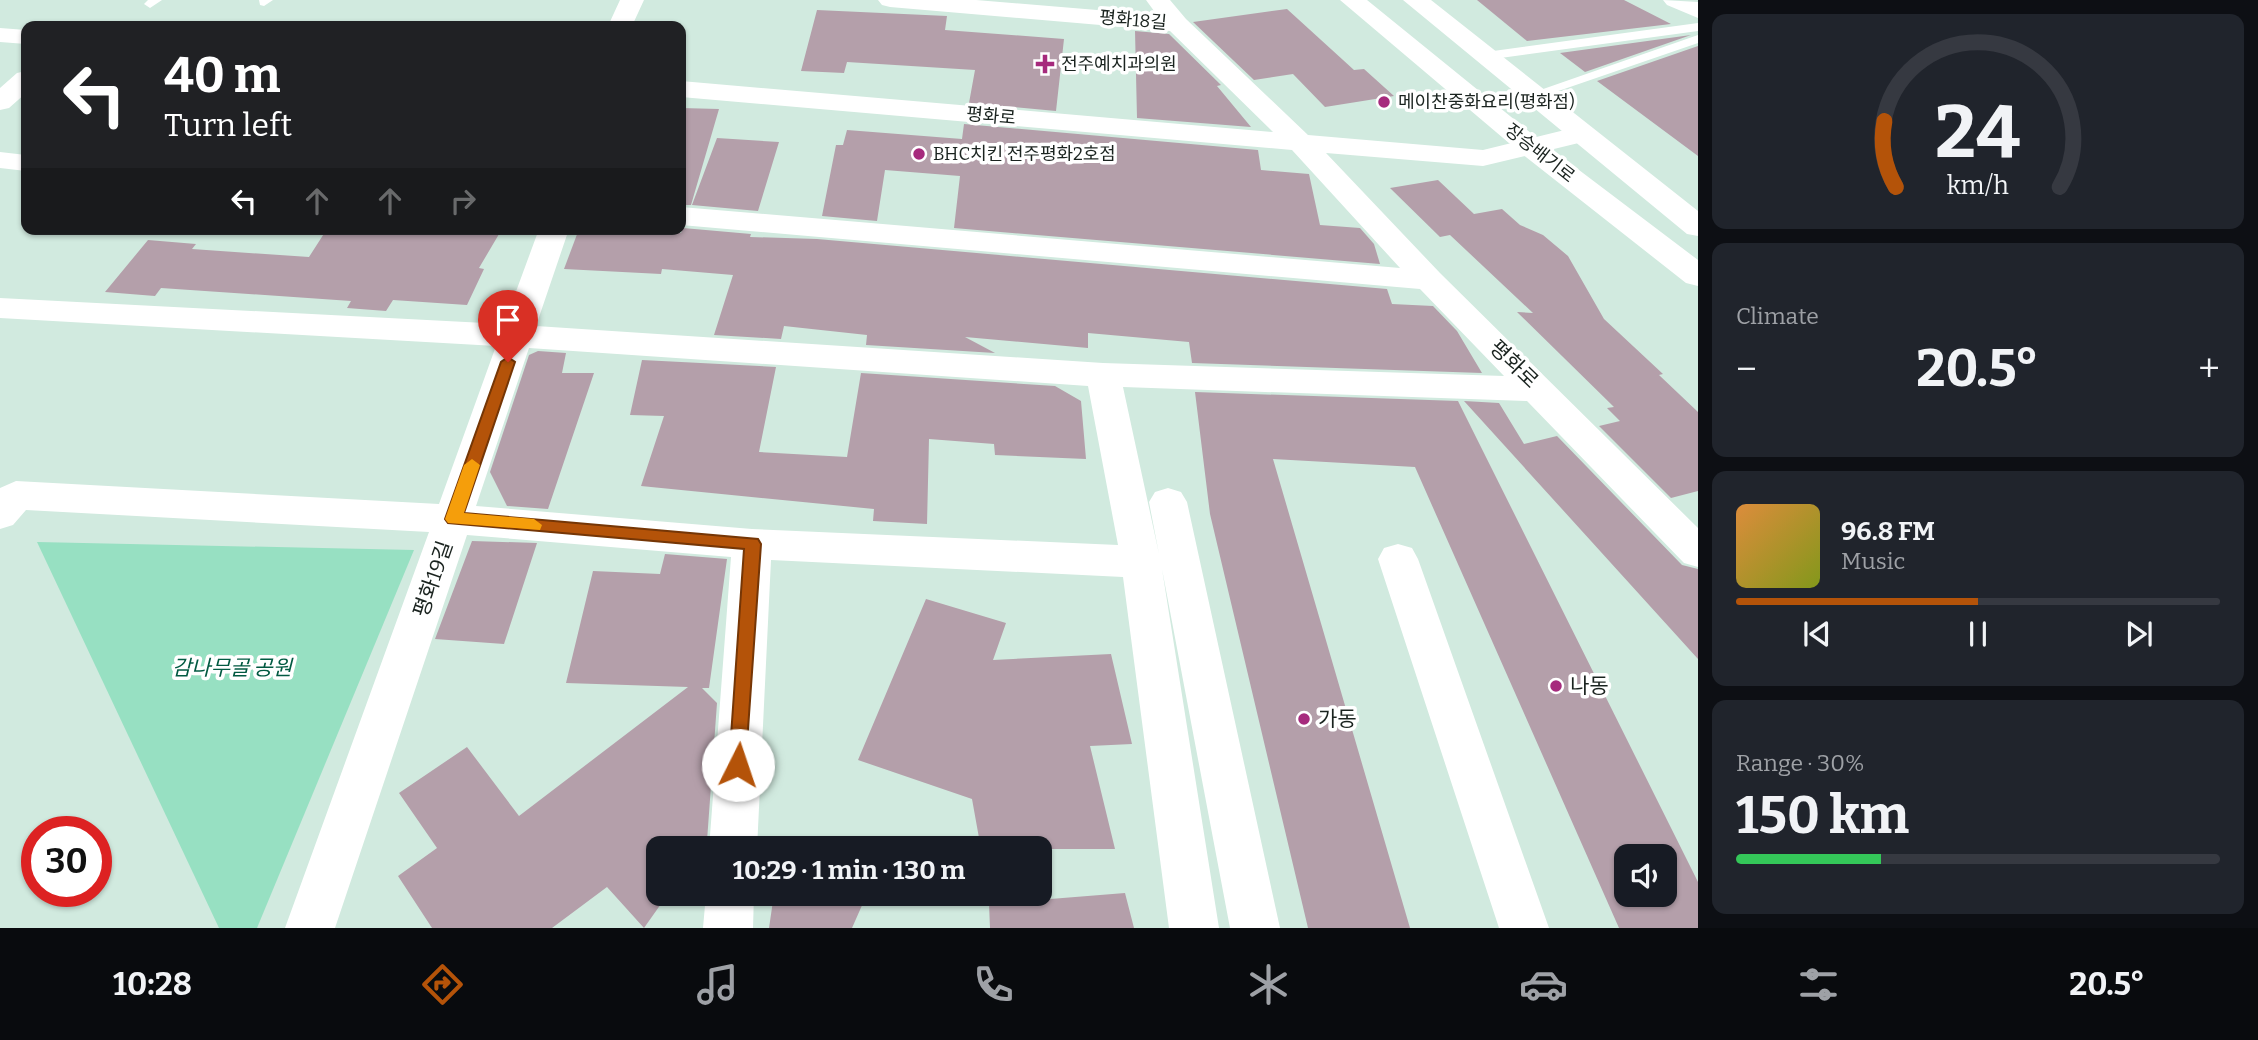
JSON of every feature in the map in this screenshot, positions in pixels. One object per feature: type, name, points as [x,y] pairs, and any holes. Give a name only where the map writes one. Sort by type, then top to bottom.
[{"type":"street","points":[[622,21],[632,0]]},
{"type":"street","name":"평화18길","points":[[890,0],[1167,12]]},
{"type":"street","name":"장승배기로","points":[[1352,0],[1532,148],[1698,276]]},
{"type":"street","name":"장승배기로","points":[[1415,0],[1698,227]]},
{"type":"street","points":[[1675,0],[1698,11]]},
{"type":"street","name":"평화로","points":[[1167,12],[1302,144],[1429,280],[1698,552]]},
{"type":"street","points":[[0,35],[21,37]]},
{"type":"street","points":[[0,102],[21,83]]},
{"type":"street","name":"평화로","points":[[686,89],[1483,159],[1581,134]]},
{"type":"street","points":[[0,160],[21,162]]},
{"type":"street","points":[[686,216],[1429,280]]},
{"type":"street","name":"평화19길","points":[[310,928],[552,235]]},
{"type":"street","points":[[0,308],[517,336],[1103,375],[1540,390]]},
{"type":"street","points":[[1103,375],[1141,562],[1194,928]]},
{"type":"street","points":[[0,515],[16,495],[454,519],[752,544],[1141,562]]},
{"type":"street","points":[[1168,502],[1255,928]]},
{"type":"street","points":[[734,836],[752,544]]},
{"type":"street","points":[[1398,559],[1524,928]]},
{"type":"street","points":[[728,928],[729,906]]},
{"type":"lane","points":[[1486,56],[1698,27]]},
{"type":"lane","points":[[1533,95],[1698,39]]},
{"type":"green space","name":"감나무골 공원","points":[[37,542],[414,550],[257,928],[219,928]]},
{"type":"building","points":[[1477,0],[1624,0],[1671,24],[1527,41]]},
{"type":"building","points":[[1287,9],[1354,70],[1364,69],[1394,96],[1325,107],[1293,74],[1254,80],[1193,22]]},
{"type":"building","points":[[817,10],[947,16],[945,30],[1064,39],[1056,111],[969,103],[975,70],[847,62],[844,73],[801,71]]},
{"type":"building","points":[[1135,31],[1169,34],[1221,85],[1217,86],[1251,127],[1137,118]]},
{"type":"building","points":[[1691,35],[1585,72],[1560,53]]},
{"type":"building","points":[[1698,46],[1698,156],[1597,81]]},
{"type":"building","points":[[686,108],[719,109],[691,205],[686,205]]},
{"type":"building","points":[[964,124],[1258,150],[1261,170],[1309,174],[1320,225],[1360,228],[1374,244],[1380,264],[954,228],[960,176],[885,170],[877,221],[822,216],[836,145],[843,145],[847,130],[962,139]]},
{"type":"building","points":[[717,138],[779,142],[758,211],[692,205]]},
{"type":"building","points":[[1438,180],[1474,214],[1502,209],[1520,225],[1543,235],[1568,256],[1604,319],[1663,374],[1659,375],[1698,412],[1698,491],[1671,498],[1599,426],[1620,421],[1607,408],[1614,407],[1517,312],[1533,313],[1450,235],[1440,237],[1390,188]]},
{"type":"building","points":[[686,228],[751,234],[750,237],[817,239],[1387,289],[1392,304],[1433,306],[1457,331],[1482,373],[1192,363],[1189,342],[1088,333],[1088,348],[965,337],[995,353],[866,345],[867,335],[784,326],[781,339],[714,335],[733,275],[662,269],[661,274],[564,269],[577,235],[686,235]]},
{"type":"building","points":[[323,235],[498,235],[479,268],[484,269],[467,305],[393,300],[386,311],[347,308],[351,301],[161,288],[155,296],[105,292],[148,240],[196,244],[192,249],[309,257]]},
{"type":"building","points":[[538,351],[566,353],[562,373],[594,373],[548,509],[507,506],[490,472],[529,355]]},
{"type":"building","points":[[642,360],[776,367],[759,452],[847,457],[861,373],[1055,386],[1081,401],[1086,459],[995,455],[994,444],[929,439],[927,524],[873,521],[874,509],[641,486],[664,416],[630,415]]},
{"type":"building","points":[[1195,392],[1458,401],[1698,882],[1698,928],[1619,928],[1415,467],[1273,459],[1410,928],[1308,928],[1210,514]]},
{"type":"building","points":[[1464,401],[1499,403],[1524,444],[1557,436],[1682,565],[1698,569],[1698,659]]},
{"type":"building","points":[[472,541],[537,543],[504,644],[435,639]]},
{"type":"building","points":[[665,554],[727,559],[709,688],[702,688],[717,703],[707,836],[646,836],[646,906],[660,906],[644,928],[607,887],[552,928],[432,928],[398,876],[437,848],[399,793],[467,747],[519,816],[688,687],[566,683],[593,571],[660,574]]},
{"type":"building","points":[[926,599],[1006,623],[993,660],[1111,654],[1132,744],[1090,746],[1115,849],[1052,849],[1052,836],[979,836],[972,799],[858,760]]},
{"type":"building","points":[[1125,893],[1134,928],[990,928],[989,906],[1052,906],[1052,899]]},
{"type":"building","points":[[772,906],[862,906],[852,928],[769,928]]},
{"type":"slow traffic","points":[[472,465],[454,519],[534,525]]},
{"type":"place","name":"전주예치과의원","points":[[1045,64]]},
{"type":"place","name":"메이찬중화요리(평화점)","points":[[1384,102]]},
{"type":"place","name":"BHC치킨 전주평화2호점","points":[[919,154]]},
{"type":"place","name":"나동","points":[[1556,686]]},
{"type":"place","name":"가동","points":[[1304,719]]},
{"type":"route","points":[[508,362],[454,519],[752,544],[738,765]]}]
